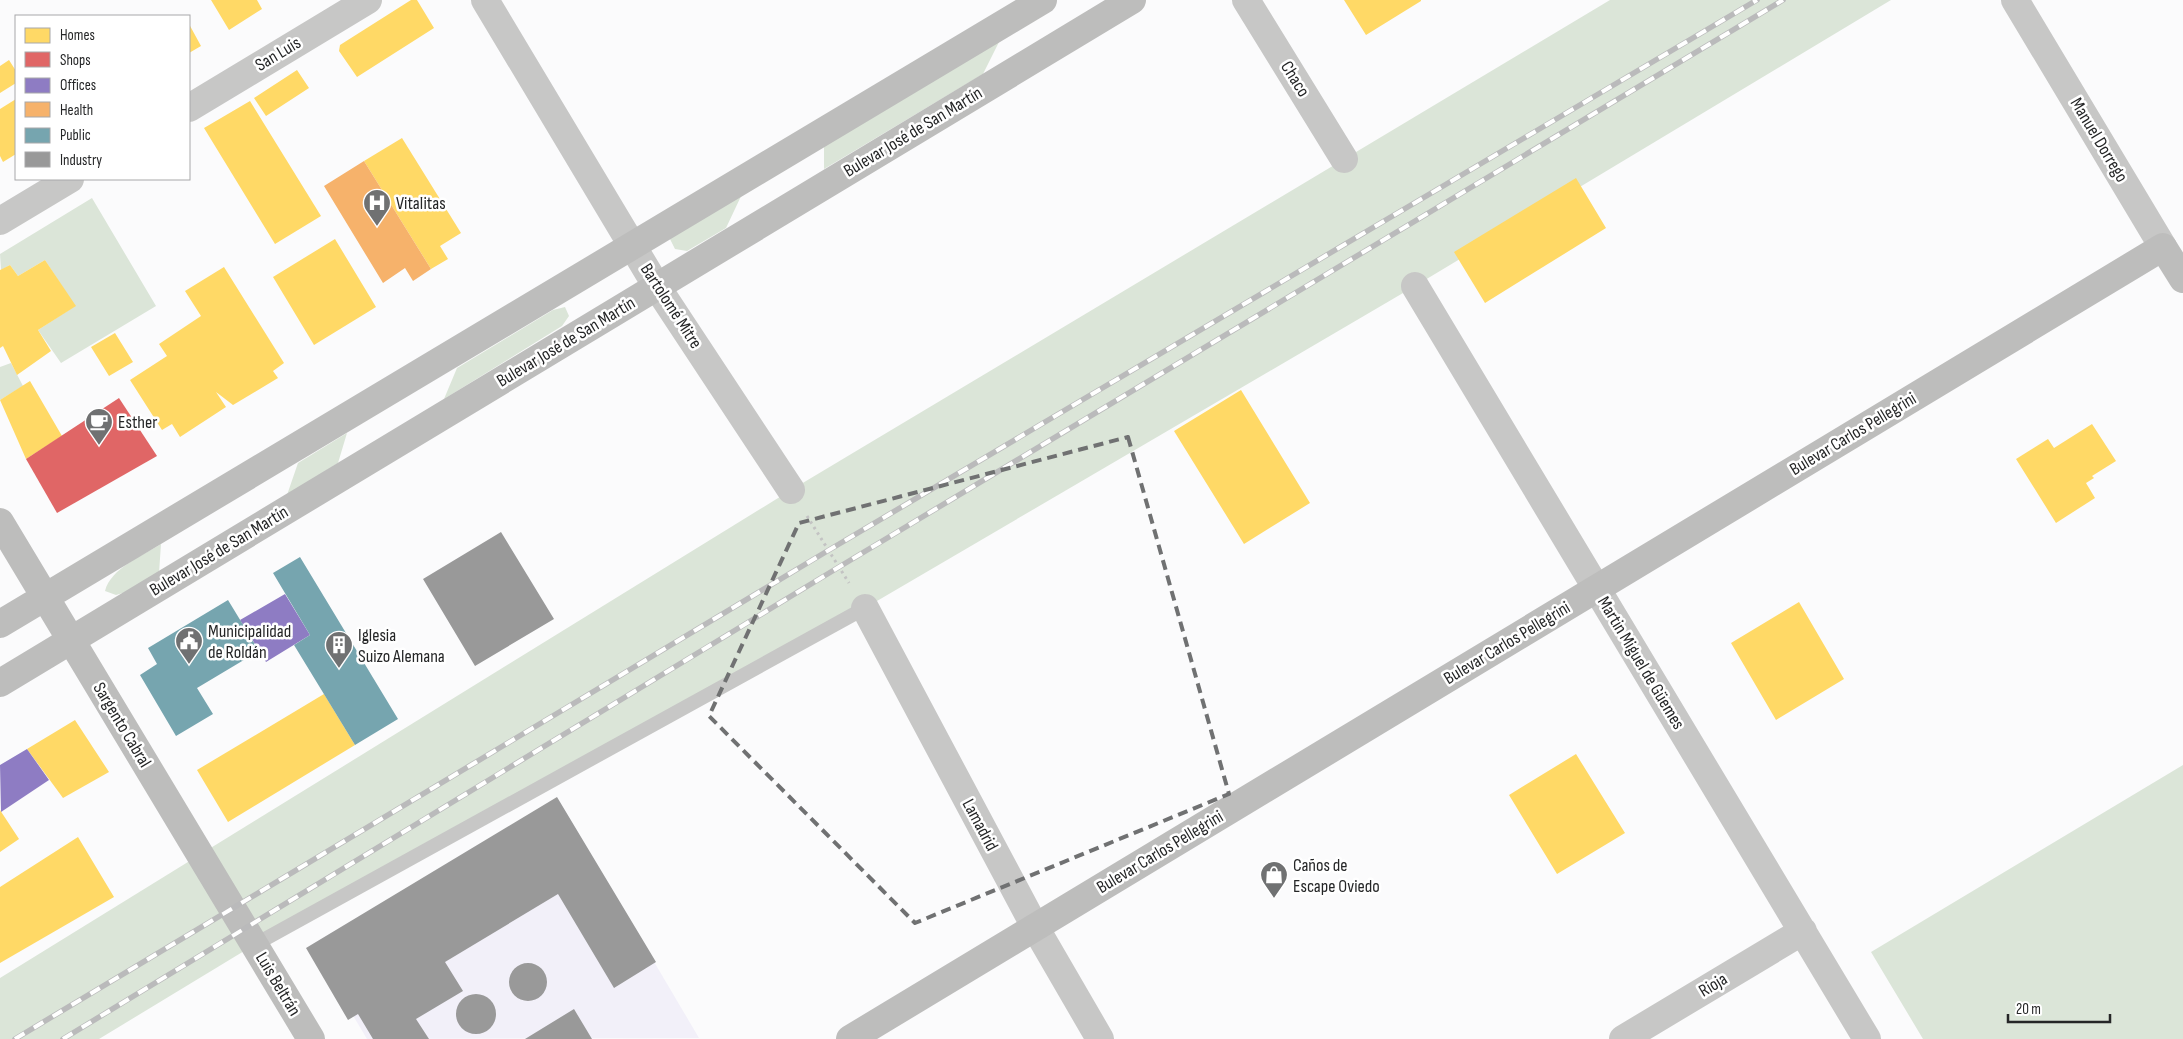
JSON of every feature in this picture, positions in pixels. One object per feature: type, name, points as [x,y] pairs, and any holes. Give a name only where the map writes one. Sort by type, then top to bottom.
[{"type":"street","name":"San Luis","points":[[190,107],[368,0]]},
{"type":"street","name":"Bartolomé Mitre","points":[[485,0],[658,287],[791,490]]},
{"type":"street","points":[[0,624],[1043,0]]},
{"type":"street","name":"Bulevar José de San Martín","points":[[0,684],[1132,0]]},
{"type":"street","name":"Chaco","points":[[1246,0],[1344,159]]},
{"type":"street","name":"Manuel Dorrego","points":[[2015,0],[2183,279]]},
{"type":"street","points":[[0,221],[68,180]]},
{"type":"street","name":"Bulevar Carlos Pellegrini","points":[[850,1039],[2163,247]]},
{"type":"street","name":"Martin Miguel de Güemes","points":[[1415,286],[1867,1039]]},
{"type":"street","name":"Sargento Cabral","points":[[0,522],[249,937]]},
{"type":"street","name":"Lamadrid","points":[[865,608],[1035,928],[1100,1039]]},
{"type":"street","name":"Rioja","points":[[1623,1039],[1803,932]]},
{"type":"street","name":"Luis Beltrán","points":[[249,937],[311,1039]]},
{"type":"lane","points":[[249,937],[865,608]]},
{"type":"path","points":[[791,490],[865,608]]},
{"type":"highlighted area","points":[[1128,437],[1229,794],[915,923],[709,716],[799,523]]},
{"type":"shaded area","points":[[1610,0],[1891,0],[1415,286],[865,608],[254,945],[99,1039],[0,1039],[0,978],[791,490]]},
{"type":"shaded area","points":[[1000,40],[983,74],[824,169],[824,144]]},
{"type":"shaded area","points":[[743,192],[726,228],[687,251],[675,249],[670,239],[681,229]]},
{"type":"shaded area","points":[[92,198],[156,306],[61,363],[38,330],[75,306],[45,260],[18,276],[10,265],[1,270],[0,254]]},
{"type":"shaded area","points":[[565,307],[569,316],[562,326],[444,399],[457,368],[553,310]]},
{"type":"shaded area","points":[[11,363],[23,386],[0,400],[0,367]]},
{"type":"shaded area","points":[[347,433],[338,463],[287,495],[298,463]]},
{"type":"shaded area","points":[[161,544],[159,573],[133,590],[116,595],[105,591],[108,583],[120,569]]},
{"type":"shaded area","points":[[2183,765],[2183,1039],[1923,1039],[1871,952]]},
{"type":"shaded area","points":[[558,799],[699,1038],[367,1039],[311,945]]},
{"type":"building: Homes","points":[[211,0],[257,0],[262,9],[229,30]]},
{"type":"building: Homes","points":[[411,0],[417,0],[434,28],[357,77],[339,51],[340,45]]},
{"type":"building: Homes","points":[[1344,0],[1421,0],[1421,1],[1366,35]]},
{"type":"building: Homes","points":[[190,26],[201,46],[190,52]]},
{"type":"building: Homes","points":[[9,60],[15,69],[15,84],[0,93],[0,66]]},
{"type":"building: Homes","points":[[297,70],[309,88],[266,116],[254,98]]},
{"type":"building: Homes","points":[[15,100],[15,155],[3,162],[0,156],[0,109]]},
{"type":"building: Homes","points":[[250,101],[321,216],[275,244],[204,128]]},
{"type":"building: Homes","points":[[402,138],[461,233],[440,246],[448,259],[431,269],[364,161]]},
{"type":"building: Homes","points":[[1576,178],[1606,228],[1485,303],[1454,252]]},
{"type":"building: Homes","points":[[335,239],[376,307],[314,345],[273,277]]},
{"type":"building: Homes","points":[[45,260],[76,306],[38,330],[51,351],[17,375],[3,346],[0,348],[0,270],[10,265],[18,276]]},
{"type":"building: Homes","points":[[224,267],[284,363],[273,371],[278,378],[233,405],[216,392],[226,407],[180,437],[172,424],[162,430],[130,380],[167,356],[159,344],[201,316],[185,291]]},
{"type":"building: Homes","points":[[115,333],[133,362],[109,376],[91,347]]},
{"type":"building: Homes","points":[[30,381],[62,436],[26,459],[0,400]]},
{"type":"building: Homes","points":[[1241,390],[1310,503],[1244,544],[1174,431]]},
{"type":"building: Homes","points":[[2092,424],[2116,461],[2092,476],[2094,478],[2086,483],[2095,498],[2056,523],[2016,459],[2048,439],[2054,448]]},
{"type":"building: Homes","points":[[1799,602],[1844,679],[1776,720],[1731,643]]},
{"type":"building: Homes","points":[[324,694],[355,745],[228,822],[197,770]]},
{"type":"building: Homes","points":[[75,720],[109,772],[63,798],[27,749]]},
{"type":"building: Homes","points":[[1576,754],[1625,833],[1557,874],[1509,795]]},
{"type":"building: Homes","points":[[0,810],[19,839],[0,852]]},
{"type":"building: Homes","points":[[78,837],[114,897],[0,963],[0,887]]},
{"type":"building: Shops","name":"Esther","points":[[119,398],[157,456],[57,513],[26,459]]},
{"type":"building: Offices","points":[[285,594],[310,635],[266,662],[240,620]]},
{"type":"building: Offices","points":[[27,749],[49,780],[1,812],[0,765]]},
{"type":"building: Health","name":"Vitalitas","points":[[364,161],[431,269],[413,281],[405,268],[383,283],[324,186]]},
{"type":"building: Public","name":"Iglesia Suizo Alemana","points":[[300,557],[398,719],[355,745],[294,645],[310,635],[273,573]]},
{"type":"building: Public","points":[[228,600],[259,651],[197,688],[213,714],[176,736],[140,675],[157,664],[148,648]]},
{"type":"building: Industry","points":[[501,532],[554,619],[475,666],[423,579]]},
{"type":"building: Industry","points":[[557,797],[656,962],[614,988],[558,894],[445,962],[463,991],[416,1019],[429,1039],[373,1039],[358,1014],[348,1020],[306,948]]},
{"type":"building: Industry","points":[[528,963],[542,968],[547,982],[542,996],[528,1001],[514,996],[509,982],[514,968]]},
{"type":"building: Industry","points":[[476,994],[490,1000],[496,1014],[490,1028],[476,1034],[462,1028],[456,1014],[462,1000]]},
{"type":"building: Industry","points":[[574,1009],[592,1039],[525,1039]]},
{"type":"railway","points":[[15,1039],[829,550],[1757,0]]},
{"type":"railway","points":[[63,1039],[839,567],[1783,0]]},
{"type":"place","name":"Vitalitas","points":[[377,227]]},
{"type":"place","name":"Esther","points":[[99,446]]},
{"type":"place","name":"Municipalidad de Roldán","points":[[189,665]]},
{"type":"place","name":"Iglesia Suizo Alemana","points":[[339,669]]},
{"type":"place","name":"Caños de Escape Oviedo","points":[[1274,899]]}]
